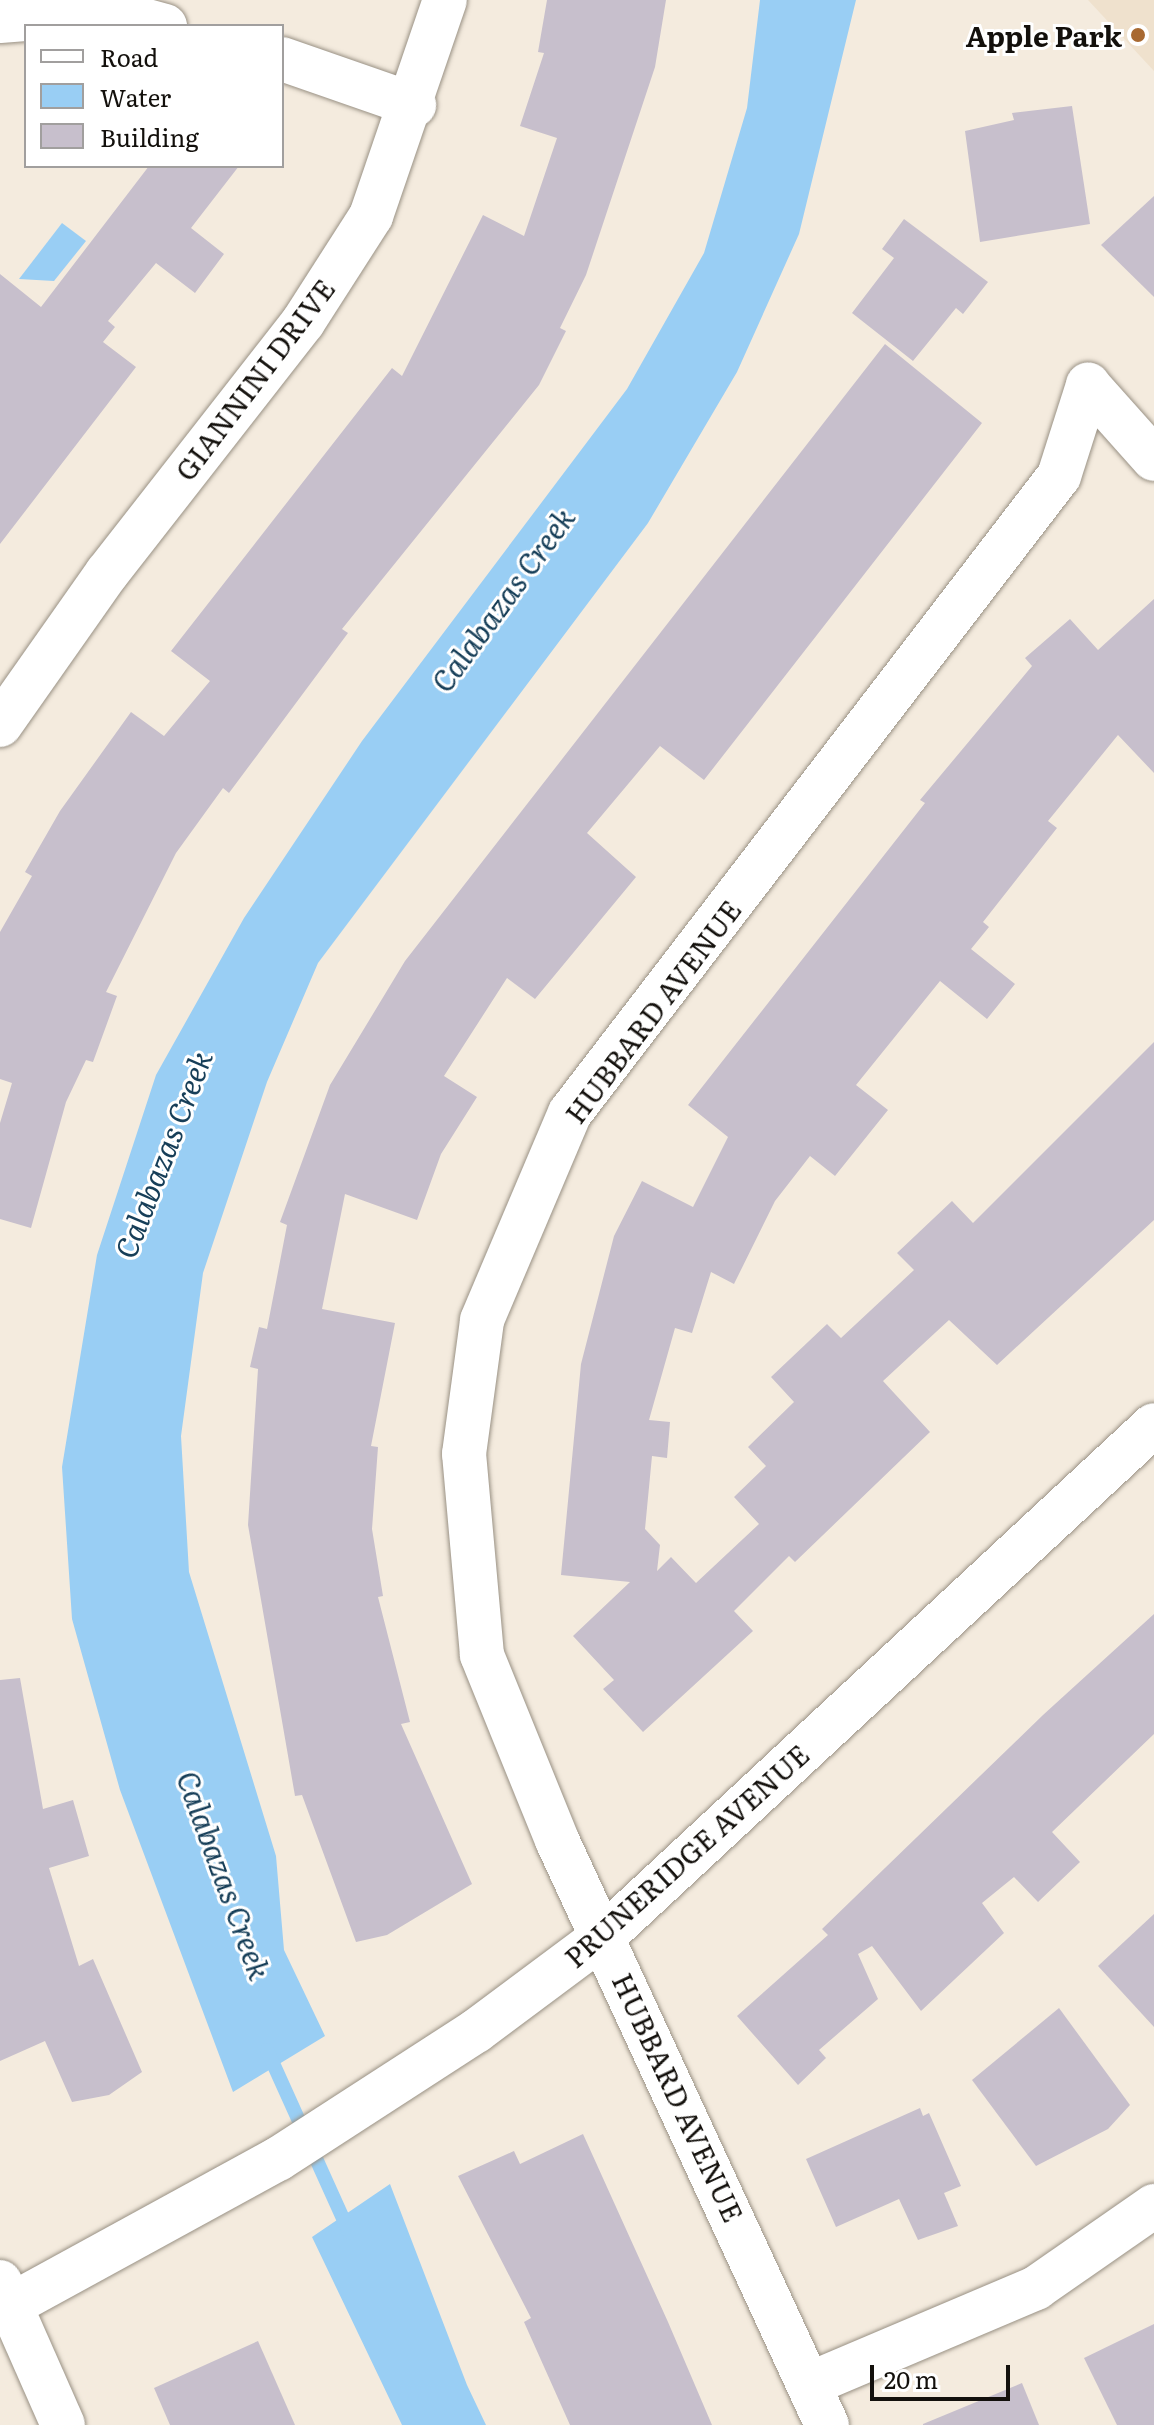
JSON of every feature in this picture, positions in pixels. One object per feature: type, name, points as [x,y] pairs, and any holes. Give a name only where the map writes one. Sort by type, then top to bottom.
[{"type":"street","name":"GIANNINI DRIVE","points":[[0,725],[107,573],[303,322],[371,216],[414,105],[445,0]]},
{"type":"street","points":[[0,21],[114,12],[158,24]]},
{"type":"street","points":[[284,60],[414,105]]},
{"type":"street","name":"HUBBARD AVENUE","points":[[827,2425],[605,1935],[557,1840],[482,1655],[464,1454],[482,1320],[570,1113],[1059,476],[1088,385],[1154,459]]},
{"type":"street","name":"PRUNERIDGE AVENUE","points":[[4,2300],[278,2159],[354,2110],[605,1935],[1154,1425]]},
{"type":"street","points":[[810,2384],[1036,2288],[1154,2206]]},
{"type":"street","points":[[4,2300],[63,2425]]},
{"type":"shaded area","name":"Apple Park","points":[[1088,0],[1154,0],[1154,71]]},
{"type":"water","points":[[760,0],[856,0],[799,234],[737,372],[648,523],[318,963],[267,1082],[203,1273],[181,1436],[189,1572],[276,1856],[284,1950],[325,2036],[233,2092],[120,1790],[72,1619],[62,1467],[97,1255],[156,1075],[244,918],[362,741],[627,389],[704,253],[747,108]]},
{"type":"water","points":[[62,223],[86,241],[54,281],[19,279]]},
{"type":"water","points":[[390,2184],[467,2385],[486,2425],[402,2425],[312,2237]]},
{"type":"building","points":[[547,0],[666,0],[655,67],[586,275],[560,328],[566,331],[539,385],[342,629],[348,633],[229,793],[223,788],[176,853],[106,992],[117,996],[93,1062],[86,1060],[66,1102],[31,1228],[0,1219],[0,1123],[12,1083],[0,1079],[0,932],[32,876],[25,872],[60,811],[131,712],[164,736],[210,681],[171,651],[392,368],[402,376],[483,215],[524,236],[557,138],[520,126],[544,53],[538,52]]},
{"type":"building","points":[[1072,106],[1090,224],[980,242],[965,131],[1014,120],[1012,113]]},
{"type":"building","points":[[147,168],[237,168],[191,228],[224,254],[195,293],[156,263],[108,321],[115,327],[103,342],[136,367],[0,544],[0,274],[41,307]]},
{"type":"building","points":[[1154,196],[1154,297],[1101,245]]},
{"type":"building","points":[[904,219],[988,282],[963,314],[956,308],[913,361],[852,313],[894,258],[882,249]]},
{"type":"building","points":[[885,344],[982,423],[704,780],[660,746],[587,833],[636,877],[535,999],[507,978],[444,1076],[477,1097],[441,1154],[417,1220],[345,1194],[322,1309],[395,1323],[371,1446],[378,1447],[372,1529],[383,1596],[378,1597],[410,1722],[401,1724],[472,1884],[387,1935],[356,1942],[302,1795],[295,1796],[248,1525],[258,1369],[250,1367],[259,1327],[267,1329],[287,1225],[280,1222],[330,1085],[405,961]]},
{"type":"building","points":[[1154,599],[1154,773],[1118,735],[1048,821],[1057,828],[983,922],[989,927],[971,949],[1015,984],[987,1019],[940,981],[856,1085],[888,1110],[835,1176],[810,1156],[775,1201],[734,1284],[711,1272],[692,1333],[675,1328],[649,1420],[670,1422],[667,1458],[652,1456],[645,1529],[660,1545],[657,1571],[671,1557],[696,1583],[759,1524],[734,1497],[766,1466],[748,1447],[794,1402],[771,1377],[827,1324],[841,1338],[914,1270],[897,1253],[952,1201],[973,1223],[1154,1042],[1154,1220],[997,1365],[949,1320],[883,1381],[930,1432],[795,1562],[789,1556],[734,1611],[753,1631],[643,1732],[603,1689],[614,1680],[573,1636],[630,1582],[561,1575],[581,1364],[614,1236],[642,1181],[693,1207],[728,1137],[688,1105],[925,803],[920,800],[1032,666],[1025,658],[1070,619],[1098,650]]},
{"type":"building","points":[[1154,1614],[1154,1734],[1052,1832],[1080,1862],[1038,1902],[1014,1877],[982,1903],[1004,1933],[921,2011],[872,1946],[858,1954],[878,1999],[819,2050],[826,2058],[798,2085],[737,2016],[828,1935],[822,1929],[1043,1715]]},
{"type":"building","points":[[20,1678],[43,1809],[73,1800],[89,1856],[49,1868],[79,1966],[93,1959],[142,2072],[109,2095],[72,2102],[45,2041],[0,2061],[0,1680]]},
{"type":"building","points":[[1154,1914],[1154,2027],[1098,1966]]},
{"type":"building","points":[[1059,2008],[1130,2105],[1108,2129],[1036,2166],[972,2080]]},
{"type":"building","points":[[920,2108],[923,2116],[929,2113],[961,2186],[944,2193],[958,2226],[918,2240],[899,2199],[836,2227],[806,2159]]},
{"type":"building","points":[[583,2134],[712,2425],[570,2425],[524,2322],[531,2318],[458,2176],[514,2151],[520,2164]]},
{"type":"building","points":[[1154,2324],[1154,2425],[1117,2425],[1084,2358]]},
{"type":"building","points":[[258,2341],[295,2425],[170,2425],[154,2388]]},
{"type":"building","points":[[1022,2383],[1039,2425],[923,2425],[923,2424]]},
{"type":"waterway","name":"Calabazas Creek","points":[[267,2050],[349,2232]]},
{"type":"place","name":"Apple Park","points":[[1138,35]]}]
